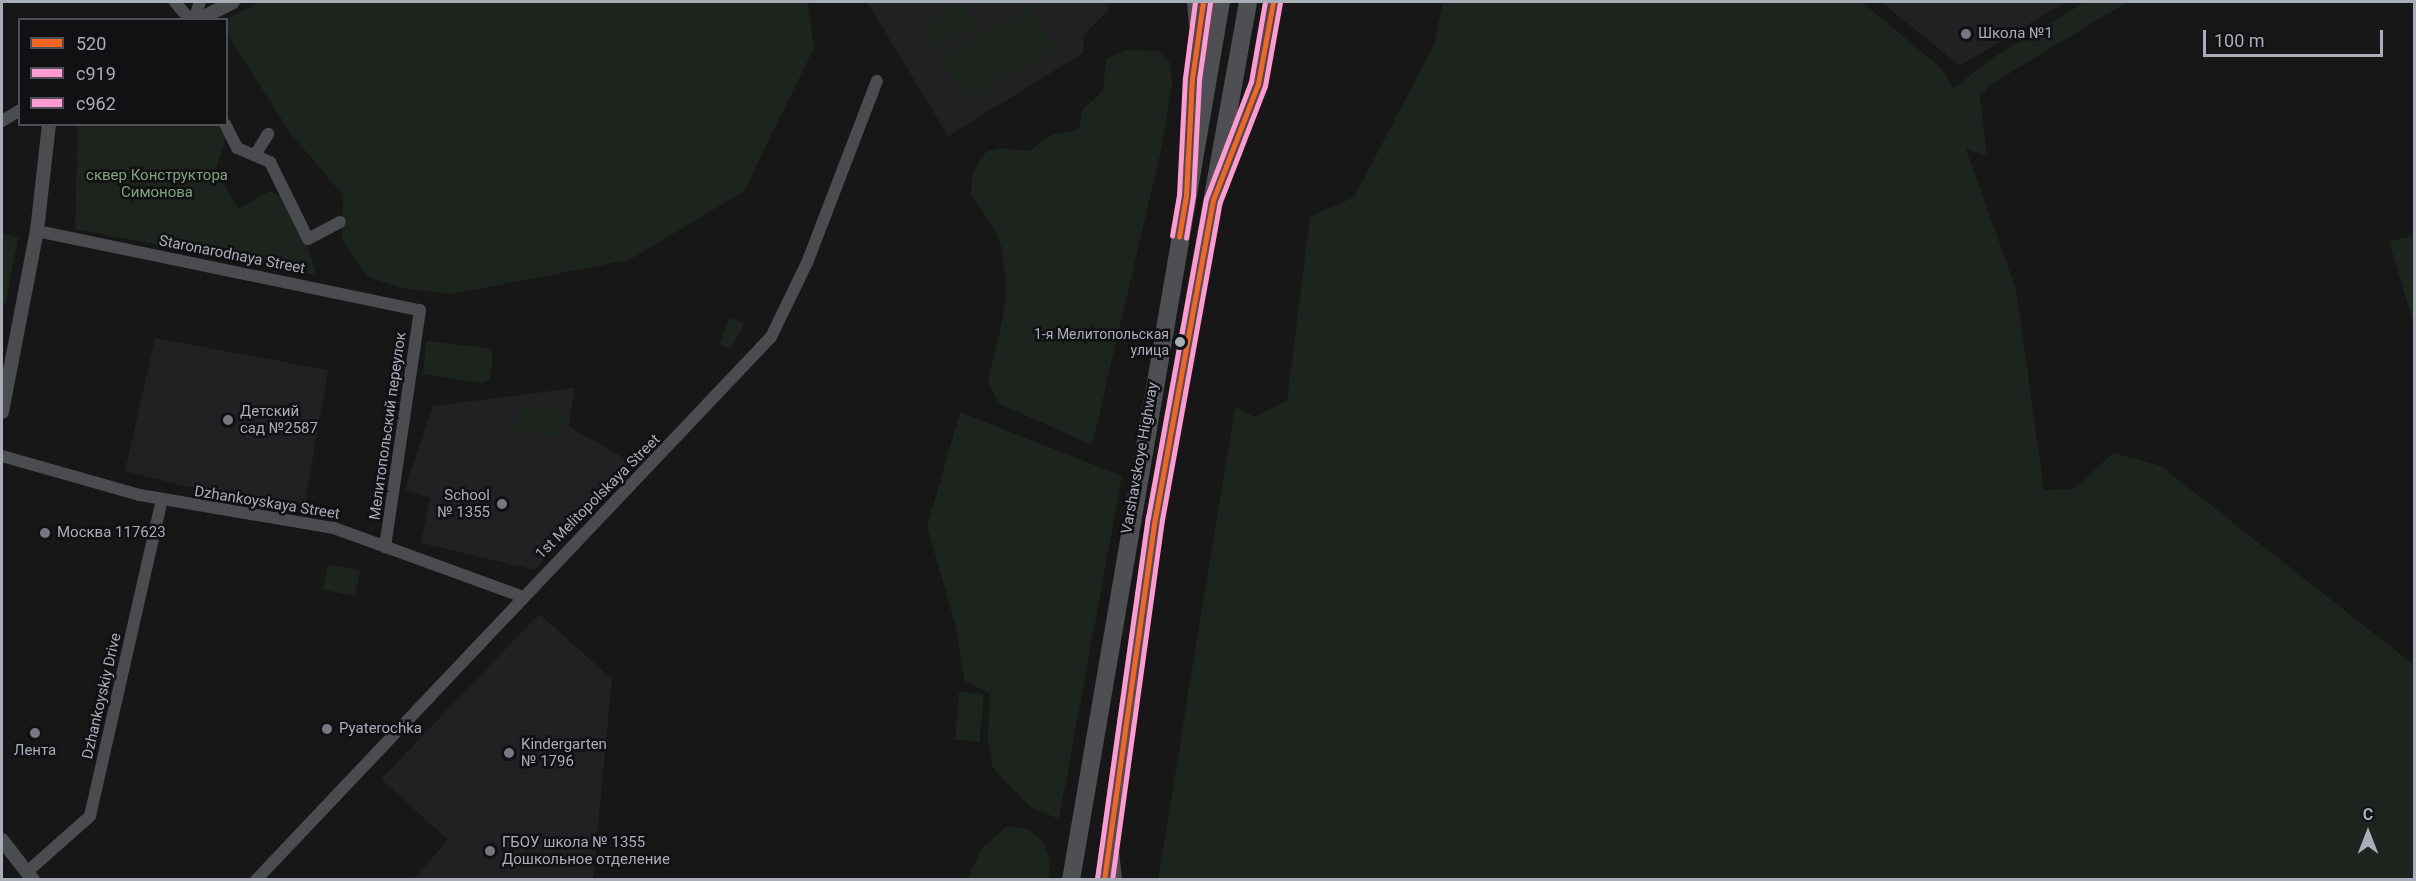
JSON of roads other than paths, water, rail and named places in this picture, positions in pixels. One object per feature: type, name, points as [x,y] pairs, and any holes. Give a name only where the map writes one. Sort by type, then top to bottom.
[{"type":"main road","points":[[1186,196],[1196,45],[1203,2]]},
{"type":"main road","name":"Varshavskoye Highway","points":[[1071,879],[1221,2]]},
{"type":"main road","name":"Varshavskoye Highway","points":[[1104,879],[1155,519],[1248,2]]},
{"type":"main road","points":[[1213,200],[1258,84],[1273,2]]},
{"type":"street","points":[[175,2],[192,18]]},
{"type":"street","points":[[195,18],[200,2]]},
{"type":"street","points":[[198,18],[233,2]]},
{"type":"street","points":[[1193,2],[1196,45]]},
{"type":"street","name":"1st Melitopolskaya Street","points":[[256,879],[521,596],[771,337],[807,263],[877,81]]},
{"type":"street","points":[[2,121],[18,111]]},
{"type":"street","points":[[2,412],[37,231],[49,126]]},
{"type":"street","points":[[226,126],[237,148],[270,162],[308,239],[340,222]]},
{"type":"street","points":[[255,155],[268,134]]},
{"type":"street","name":"Staronarodnaya Street","points":[[37,231],[420,310]]},
{"type":"street","name":"Мелитопольский переулок","points":[[385,547],[420,310]]},
{"type":"street","name":"Dzhankoyskaya Street","points":[[2,456],[162,499],[306,522],[349,532],[521,596]]},
{"type":"street","name":"Dzhankoyskiy Drive","points":[[30,876],[90,816],[162,499]]},
{"type":"street","points":[[1111,827],[1116,879]]},
{"type":"street","points":[[2,840],[30,876]]},
{"type":"place","name":"Школа №1","points":[[1966,34]]},
{"type":"place","name":"1-я Мелитопольская улица","points":[[1180,342]]},
{"type":"place","name":"Детский сад №2587","points":[[228,420]]},
{"type":"place","name":"School № 1355","points":[[502,504]]},
{"type":"place","name":"Москва 117623","points":[[45,533]]},
{"type":"place","name":"Pyaterochka","points":[[327,729]]},
{"type":"place","name":"Лента","points":[[35,733]]},
{"type":"place","name":"Kindergarten № 1796","points":[[509,753]]},
{"type":"place","name":"ГБОУ школа № 1355 Дошкольное отделение","points":[[490,851]]},
{"type":"park label","name":"сквер Конструктора Симонова","points":[[157,184]]}]
